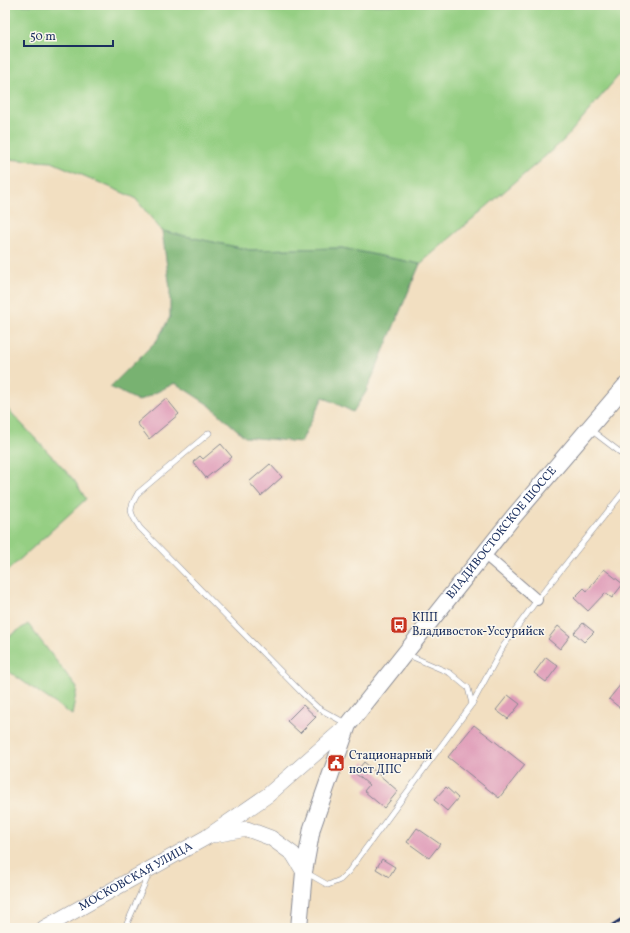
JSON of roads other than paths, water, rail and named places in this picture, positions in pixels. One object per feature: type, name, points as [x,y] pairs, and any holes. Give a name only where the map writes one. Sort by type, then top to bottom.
[{"type":"highway","name":"ВЛАДИВОСТОКСКОЕ ШОССЕ","points":[[299,928],[304,872],[312,828],[348,725],[484,554],[625,386]]},
{"type":"main road","name":"МОСКОВСКАЯ УЛИЦА","points":[[44,928],[207,836],[268,795],[348,725]]},
{"type":"main road","name":"МОСКОВСКАЯ УЛИЦА","points":[[207,836],[247,829],[271,838],[293,854],[304,872]]},
{"type":"street","points":[[484,554],[537,600]]},
{"type":"lane","points":[[589,429],[625,456]]},
{"type":"lane","points":[[209,433],[138,493],[131,505],[132,516],[140,528],[302,693],[318,708],[348,725]]},
{"type":"lane","points":[[304,872],[328,885],[340,880],[349,871],[472,704],[504,645],[537,600],[625,490]]},
{"type":"lane","points":[[405,653],[450,673],[468,688],[472,704]]},
{"type":"lane","points":[[125,928],[153,867]]},
{"type":"railway","points":[[608,928],[625,917]]},
{"type":"place","name":"КПП Владивосток-Уссурийск","points":[[399,625]]},
{"type":"place","name":"Стационарный пост ДПС","points":[[336,763]]}]
